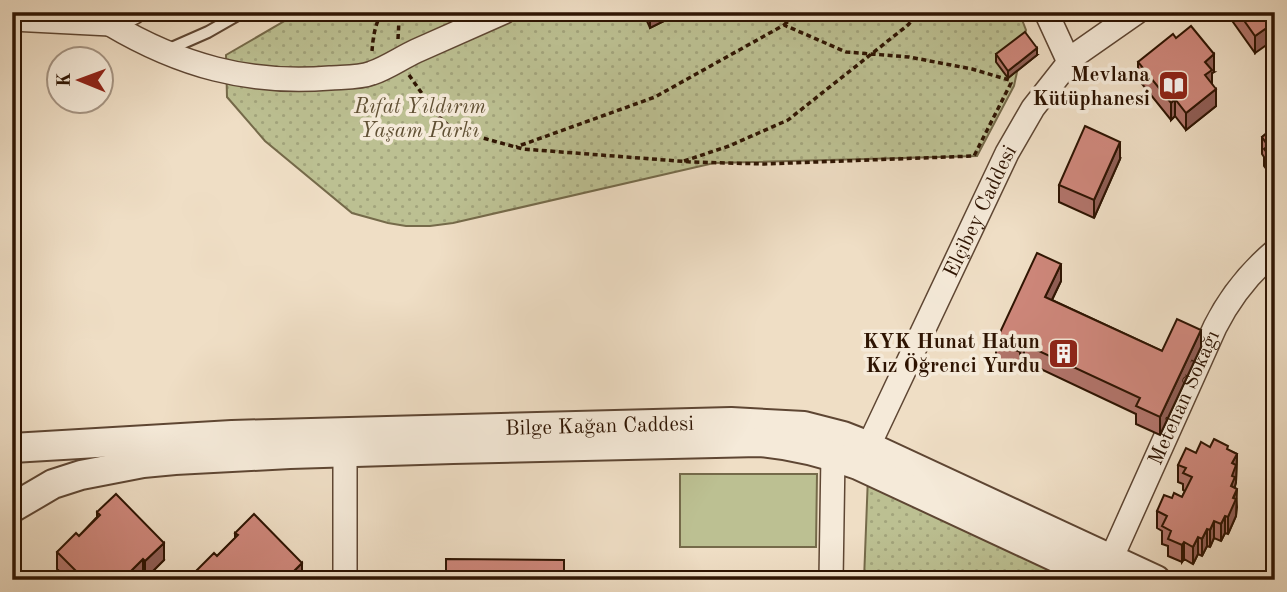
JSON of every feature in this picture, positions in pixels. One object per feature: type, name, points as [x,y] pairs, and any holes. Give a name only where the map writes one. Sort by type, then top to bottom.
[{"type":"street","points":[[110,24],[134,12]]},
{"type":"street","points":[[12,19],[110,24],[162,52],[210,68],[237,75],[293,80],[371,74],[504,12]]},
{"type":"street","points":[[1046,12],[1069,62]]},
{"type":"street","name":"Elçibey Caddesi","points":[[868,447],[1007,153],[1032,108],[1074,56],[1137,12]]},
{"type":"street","name":"Metehan Sokağı","points":[[1108,569],[1214,327],[1226,306],[1254,270],[1275,251]]},
{"type":"street","name":"Bilge Kağan Caddesi","points":[[12,448],[246,435],[731,422],[804,426],[843,436],[868,447],[1108,569]]},
{"type":"street","name":"Bilge Kağan Caddesi","points":[[12,508],[53,484],[110,468],[176,460],[345,452],[759,442],[807,448],[833,455],[1108,569],[1156,580]]},
{"type":"street","points":[[345,452],[345,580]]},
{"type":"street","points":[[831,580],[833,455]]},
{"type":"lane","points":[[162,52],[208,32],[243,12]]},
{"type":"path","points":[[371,74],[373,39],[379,16],[383,12]]},
{"type":"path","points":[[407,12],[400,20],[400,59],[414,84],[437,115],[449,126],[523,149],[682,162],[764,164],[974,156],[1011,83],[1009,80],[972,69],[909,58],[846,52],[784,25]]},
{"type":"path","points":[[516,147],[655,97],[784,25],[798,12]]},
{"type":"path","points":[[682,162],[729,146],[788,120],[908,24],[919,12]]},
{"type":"green space","name":"Rıfat Yıldırım Yaşam Parkı","points":[[300,12],[1019,12],[1026,30],[1014,86],[977,156],[714,163],[453,223],[406,226],[352,213],[265,141],[227,97],[226,55]]},
{"type":"green space","points":[[680,474],[817,474],[816,547],[680,547]]},
{"type":"green space","points":[[868,476],[1091,580],[864,580]]},
{"type":"building","points":[[648,12],[661,12],[650,17]]},
{"type":"building","points":[[1238,12],[1275,12],[1275,22],[1255,36]]},
{"type":"building","points":[[1191,26],[1214,54],[1205,62],[1212,70],[1205,75],[1216,89],[1186,113],[1175,99],[1171,103],[1138,62],[1173,34],[1176,38]]},
{"type":"building","points":[[1025,32],[1037,48],[1008,71],[996,54]]},
{"type":"building","points":[[1275,119],[1275,163],[1264,149],[1268,146],[1262,137],[1273,129],[1269,123]]},
{"type":"building","points":[[1085,126],[1120,142],[1094,200],[1059,185]]},
{"type":"building","name":"KYK Hunat Hatun Kız Öğrenci Yurdu","points":[[1037,253],[1061,264],[1045,297],[1162,351],[1177,319],[1201,330],[1160,417],[1136,406],[1140,398],[1024,344],[1020,352],[996,341]]},
{"type":"building","points":[[1214,439],[1237,454],[1232,463],[1236,465],[1231,486],[1237,489],[1233,498],[1236,499],[1228,517],[1225,516],[1221,524],[1214,521],[1210,530],[1207,529],[1202,539],[1198,537],[1193,547],[1184,542],[1182,545],[1168,539],[1171,531],[1162,526],[1167,516],[1157,511],[1164,495],[1172,498],[1174,493],[1182,497],[1192,477],[1183,473],[1186,468],[1178,465],[1186,448],[1196,453],[1201,442],[1210,447]]},
{"type":"building","points":[[116,494],[164,543],[122,580],[85,580],[57,552],[76,533],[79,536],[100,515],[97,512]]},
{"type":"building","points":[[254,514],[302,563],[285,580],[203,580],[195,572],[214,553],[217,556]]},
{"type":"building","points":[[446,559],[564,560],[564,580],[446,580]]},
{"type":"place","name":"Mevlana Kütüphanesi","points":[[1173,86]]},
{"type":"place","name":"KYK Hunat Hatun Kız Öğrenci Yurdu","points":[[1063,353]]}]
